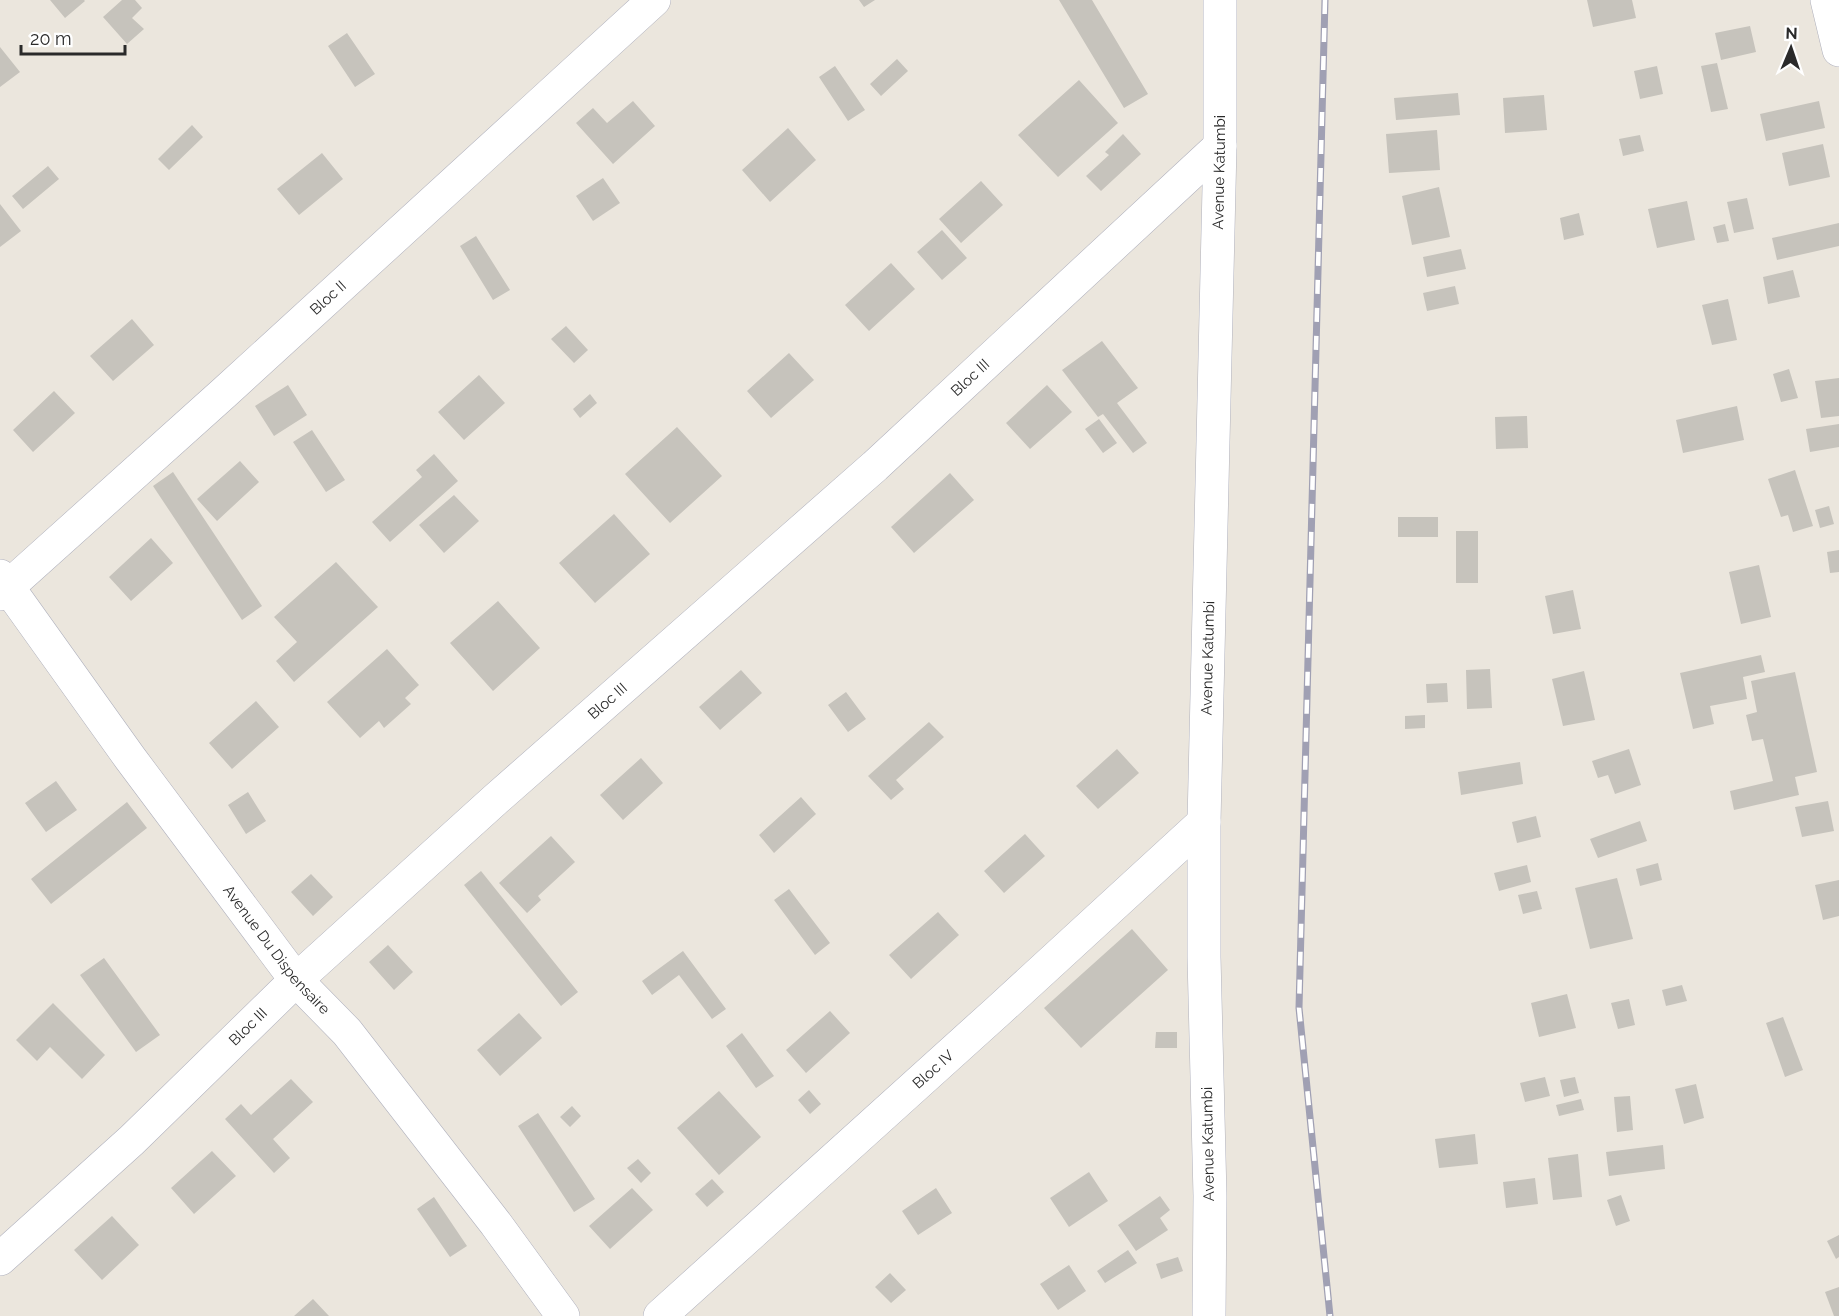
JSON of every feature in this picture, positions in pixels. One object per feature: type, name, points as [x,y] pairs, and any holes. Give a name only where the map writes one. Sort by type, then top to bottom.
[{"type":"street","name":"Bloc II","points":[[2,586],[234,384],[654,0]]},
{"type":"street","name":"Avenue Katumbi","points":[[1209,1316],[1204,822],[1220,146],[1220,0]]},
{"type":"street","points":[[1827,0],[1839,50]]},
{"type":"street","name":"Bloc III","points":[[0,1259],[132,1140],[296,980],[513,783],[875,466],[1220,146]]},
{"type":"street","name":"Avenue Du Dispensaire","points":[[2,586],[296,980],[347,1032],[496,1224],[563,1316]]},
{"type":"street","name":"Bloc IV","points":[[660,1316],[1204,822]]},
{"type":"building","points":[[50,0],[84,0],[85,1],[65,18]]},
{"type":"building","points":[[122,0],[135,0],[142,8],[132,18],[144,29],[127,44],[103,17]]},
{"type":"building","points":[[859,0],[875,0],[864,7]]},
{"type":"building","points":[[1059,0],[1092,0],[1148,94],[1124,108]]},
{"type":"building","points":[[1587,0],[1632,0],[1636,18],[1593,27]]},
{"type":"building","points":[[1750,26],[1756,52],[1721,60],[1715,33]]},
{"type":"building","points":[[347,33],[375,74],[355,87],[328,46]]},
{"type":"building","points":[[0,47],[20,72],[0,87]]},
{"type":"building","points":[[897,59],[908,71],[881,96],[870,84]]},
{"type":"building","points":[[1717,63],[1728,109],[1711,112],[1701,66]]},
{"type":"building","points":[[835,66],[865,110],[848,121],[819,77]]},
{"type":"building","points":[[1657,66],[1663,94],[1640,99],[1634,71]]},
{"type":"building","points":[[1079,80],[1118,123],[1058,177],[1018,135]]},
{"type":"building","points":[[1458,93],[1460,115],[1396,120],[1394,98]]},
{"type":"building","points":[[1544,95],[1547,130],[1505,133],[1503,98]]},
{"type":"building","points":[[633,101],[655,126],[613,164],[576,123],[593,108],[607,123]]},
{"type":"building","points":[[1819,101],[1825,128],[1766,141],[1760,114]]},
{"type":"building","points":[[192,125],[203,137],[169,170],[158,159]]},
{"type":"building","points":[[788,128],[816,160],[770,202],[742,170]]},
{"type":"building","points":[[1437,130],[1440,170],[1389,173],[1386,134]]},
{"type":"building","points":[[1123,134],[1141,154],[1101,191],[1086,176],[1109,155],[1105,152]]},
{"type":"building","points":[[1640,135],[1644,151],[1623,156],[1619,139]]},
{"type":"building","points":[[1823,144],[1830,177],[1789,186],[1782,153]]},
{"type":"building","points":[[322,153],[343,179],[299,215],[277,189]]},
{"type":"building","points":[[48,166],[59,179],[23,209],[12,196]]},
{"type":"building","points":[[603,178],[620,203],[593,221],[576,196]]},
{"type":"building","points":[[981,181],[1003,205],[961,243],[939,219]]},
{"type":"building","points":[[1439,187],[1450,237],[1412,245],[1402,196]]},
{"type":"building","points":[[1747,198],[1754,229],[1734,233],[1727,202]]},
{"type":"building","points":[[1687,201],[1695,240],[1657,248],[1648,209]]},
{"type":"building","points":[[0,204],[21,231],[0,247]]},
{"type":"building","points":[[1579,213],[1584,235],[1564,240],[1560,218]]},
{"type":"building","points":[[1839,223],[1839,246],[1777,260],[1772,238]]},
{"type":"building","points":[[1725,224],[1729,241],[1717,243],[1713,227]]},
{"type":"building","points":[[942,230],[967,258],[942,280],[917,252]]},
{"type":"building","points":[[476,236],[510,290],[493,300],[460,246]]},
{"type":"building","points":[[1461,249],[1466,269],[1427,277],[1423,257]]},
{"type":"building","points":[[891,263],[915,289],[869,331],[845,305]]},
{"type":"building","points":[[1793,270],[1800,297],[1768,304],[1763,277]]},
{"type":"building","points":[[1455,286],[1459,304],[1427,311],[1423,293]]},
{"type":"building","points":[[1728,299],[1737,340],[1712,345],[1702,305]]},
{"type":"building","points":[[132,319],[154,345],[113,381],[90,356]]},
{"type":"building","points":[[566,326],[588,350],[574,363],[551,339]]},
{"type":"building","points":[[1102,341],[1138,388],[1117,403],[1147,443],[1133,453],[1103,414],[1098,417],[1062,370]]},
{"type":"building","points":[[789,353],[814,380],[771,418],[747,391]]},
{"type":"building","points":[[1789,369],[1798,398],[1781,402],[1773,374]]},
{"type":"building","points":[[479,375],[505,403],[464,440],[438,412]]},
{"type":"building","points":[[1839,378],[1839,416],[1821,418],[1815,381]]},
{"type":"building","points":[[288,385],[307,415],[274,436],[255,406]]},
{"type":"building","points":[[1047,385],[1072,412],[1030,449],[1006,423]]},
{"type":"building","points":[[54,391],[75,413],[33,452],[13,430]]},
{"type":"building","points":[[590,394],[597,403],[580,418],[573,409]]},
{"type":"building","points":[[1737,406],[1744,440],[1683,453],[1676,420]]},
{"type":"building","points":[[1527,416],[1528,448],[1496,449],[1495,417]]},
{"type":"building","points":[[1099,419],[1117,443],[1103,453],[1085,429]]},
{"type":"building","points":[[1839,424],[1839,447],[1810,452],[1806,429]]},
{"type":"building","points":[[677,427],[722,476],[670,523],[625,474]]},
{"type":"building","points":[[312,430],[345,480],[326,492],[293,442]]},
{"type":"building","points":[[434,454],[458,481],[390,542],[372,522],[422,477],[416,470]]},
{"type":"building","points":[[240,461],[259,482],[217,521],[197,499]]},
{"type":"building","points":[[1795,470],[1813,526],[1793,532],[1788,515],[1781,517],[1768,479]]},
{"type":"building","points":[[173,472],[262,606],[242,620],[153,486]]},
{"type":"building","points":[[950,473],[974,500],[914,553],[891,527]]},
{"type":"building","points":[[454,495],[479,521],[444,553],[419,525]]},
{"type":"building","points":[[1829,506],[1834,524],[1820,528],[1815,510]]},
{"type":"building","points":[[614,514],[650,554],[595,603],[559,563]]},
{"type":"building","points":[[1398,517],[1438,517],[1438,537],[1398,537]]},
{"type":"building","points":[[1456,531],[1478,531],[1478,583],[1456,583]]},
{"type":"building","points":[[151,538],[173,563],[131,601],[109,577]]},
{"type":"building","points":[[1839,550],[1839,572],[1830,573],[1827,552]]},
{"type":"building","points":[[336,562],[378,607],[294,682],[276,661],[297,642],[274,617]]},
{"type":"building","points":[[1759,565],[1771,617],[1741,624],[1729,572]]},
{"type":"building","points":[[1573,590],[1581,629],[1553,634],[1545,596]]},
{"type":"building","points":[[498,601],[540,648],[493,691],[450,643]]},
{"type":"building","points":[[387,649],[419,685],[405,698],[411,704],[384,728],[379,721],[360,738],[327,702]]},
{"type":"building","points":[[1761,655],[1765,672],[1743,677],[1747,699],[1710,706],[1714,724],[1693,729],[1680,673]]},
{"type":"building","points":[[1490,669],[1492,708],[1467,709],[1466,670]]},
{"type":"building","points":[[741,670],[762,693],[720,730],[699,707]]},
{"type":"building","points":[[1584,671],[1595,720],[1563,726],[1552,679]]},
{"type":"building","points":[[1795,672],[1817,772],[1795,777],[1799,795],[1734,810],[1730,791],[1773,781],[1763,739],[1752,741],[1746,715],[1757,712],[1751,681]]},
{"type":"building","points":[[1447,683],[1448,702],[1427,703],[1426,684]]},
{"type":"building","points":[[846,692],[866,719],[848,732],[828,705]]},
{"type":"building","points":[[256,701],[279,727],[232,769],[209,743]]},
{"type":"building","points":[[1425,715],[1425,728],[1405,729],[1405,716]]},
{"type":"building","points":[[929,722],[944,737],[896,780],[904,789],[891,800],[868,776]]},
{"type":"building","points":[[1117,749],[1139,773],[1098,809],[1076,786]]},
{"type":"building","points":[[1629,749],[1641,785],[1615,794],[1608,775],[1598,778],[1592,761]]},
{"type":"building","points":[[641,758],[663,783],[623,820],[600,795]]},
{"type":"building","points":[[1520,762],[1523,784],[1461,795],[1458,772]]},
{"type":"building","points":[[56,781],[77,810],[46,832],[25,803]]},
{"type":"building","points":[[248,792],[266,821],[246,834],[228,805]]},
{"type":"building","points":[[801,797],[816,814],[774,853],[759,835]]},
{"type":"building","points":[[1828,801],[1834,831],[1802,837],[1795,807]]},
{"type":"building","points":[[127,802],[147,828],[51,904],[31,879]]},
{"type":"building","points":[[1536,816],[1541,837],[1517,843],[1512,822]]},
{"type":"building","points":[[1640,821],[1647,841],[1598,858],[1590,839]]},
{"type":"building","points":[[1025,834],[1045,856],[1004,893],[984,871]]},
{"type":"building","points":[[551,836],[575,862],[538,896],[541,900],[527,913],[499,883]]},
{"type":"building","points":[[1658,863],[1662,880],[1640,886],[1636,869]]},
{"type":"building","points":[[1527,865],[1531,882],[1499,891],[1494,873]]},
{"type":"building","points":[[481,871],[578,992],[561,1006],[464,885]]},
{"type":"building","points":[[311,874],[333,897],[313,916],[291,892]]},
{"type":"building","points":[[1617,878],[1633,939],[1590,949],[1575,888]]},
{"type":"building","points":[[1839,880],[1839,916],[1823,920],[1815,885]]},
{"type":"building","points":[[789,889],[830,943],[815,955],[774,900]]},
{"type":"building","points":[[1537,891],[1542,909],[1523,914],[1518,895]]},
{"type":"building","points":[[938,912],[959,935],[911,979],[889,955]]},
{"type":"building","points":[[1132,929],[1168,970],[1081,1048],[1044,1008]]},
{"type":"building","points":[[388,945],[413,972],[394,990],[369,962]]},
{"type":"building","points":[[683,951],[726,1009],[712,1019],[679,975],[652,995],[642,981]]},
{"type":"building","points":[[104,958],[160,1035],[136,1052],[80,975]]},
{"type":"building","points":[[1682,985],[1687,1001],[1666,1006],[1662,990]]},
{"type":"building","points":[[1567,994],[1576,1028],[1539,1037],[1531,1003]]},
{"type":"building","points":[[1629,999],[1635,1025],[1618,1029],[1611,1003]]},
{"type":"building","points":[[53,1003],[105,1055],[82,1079],[50,1047],[37,1061],[16,1040]]},
{"type":"building","points":[[830,1011],[850,1033],[806,1073],[786,1050]]},
{"type":"building","points":[[519,1013],[542,1038],[500,1076],[477,1050]]},
{"type":"building","points":[[1783,1017],[1803,1070],[1785,1077],[1766,1023]]},
{"type":"building","points":[[1156,1032],[1177,1032],[1177,1048],[1155,1048]]},
{"type":"building","points":[[742,1033],[774,1076],[756,1088],[726,1046]]},
{"type":"building","points":[[1545,1077],[1550,1096],[1525,1102],[1520,1083]]},
{"type":"building","points":[[1575,1077],[1579,1093],[1564,1097],[1560,1080]]},
{"type":"building","points":[[291,1079],[313,1102],[273,1139],[290,1158],[274,1173],[225,1119],[241,1104],[251,1115]]},
{"type":"building","points":[[1696,1084],[1704,1118],[1684,1124],[1675,1089]]},
{"type":"building","points":[[809,1090],[821,1104],[810,1114],[798,1100]]},
{"type":"building","points":[[719,1091],[761,1137],[719,1175],[677,1128]]},
{"type":"building","points":[[1630,1096],[1633,1130],[1617,1132],[1614,1097]]},
{"type":"building","points":[[1581,1099],[1584,1110],[1559,1116],[1556,1105]]},
{"type":"building","points":[[572,1106],[581,1116],[570,1127],[560,1117]]},
{"type":"building","points":[[538,1113],[595,1199],[574,1212],[518,1126]]},
{"type":"building","points":[[1475,1134],[1478,1164],[1439,1168],[1435,1139]]},
{"type":"building","points":[[1663,1145],[1665,1169],[1609,1176],[1606,1152]]},
{"type":"building","points":[[212,1151],[236,1176],[194,1214],[171,1188]]},
{"type":"building","points":[[1578,1154],[1582,1197],[1553,1200],[1548,1158]]},
{"type":"building","points":[[638,1159],[651,1173],[641,1183],[627,1168]]},
{"type":"building","points":[[1089,1172],[1108,1201],[1069,1227],[1050,1198]]},
{"type":"building","points":[[1535,1178],[1538,1204],[1506,1208],[1503,1182]]},
{"type":"building","points":[[712,1179],[724,1192],[707,1207],[695,1194]]},
{"type":"building","points":[[632,1188],[653,1210],[610,1249],[589,1226]]},
{"type":"building","points":[[936,1188],[952,1213],[918,1235],[902,1211]]},
{"type":"building","points":[[1621,1195],[1630,1221],[1616,1226],[1607,1200]]},
{"type":"building","points":[[1160,1196],[1170,1210],[1160,1218],[1168,1230],[1136,1251],[1118,1225]]},
{"type":"building","points":[[434,1197],[467,1246],[450,1257],[417,1209]]},
{"type":"building","points":[[112,1216],[139,1245],[102,1280],[74,1250]]},
{"type":"building","points":[[1839,1235],[1839,1257],[1836,1259],[1827,1241]]},
{"type":"building","points":[[1128,1250],[1137,1263],[1105,1283],[1097,1271]]},
{"type":"building","points":[[1178,1257],[1183,1271],[1161,1279],[1156,1264]]},
{"type":"building","points":[[1069,1265],[1086,1291],[1058,1310],[1040,1284]]},
{"type":"building","points":[[890,1273],[906,1290],[891,1303],[875,1287]]},
{"type":"building","points":[[1839,1287],[1839,1316],[1834,1316],[1825,1292]]},
{"type":"building","points":[[313,1299],[329,1316],[294,1316]]},
{"type":"railway","points":[[1325,0],[1299,1008],[1330,1316]]}]
